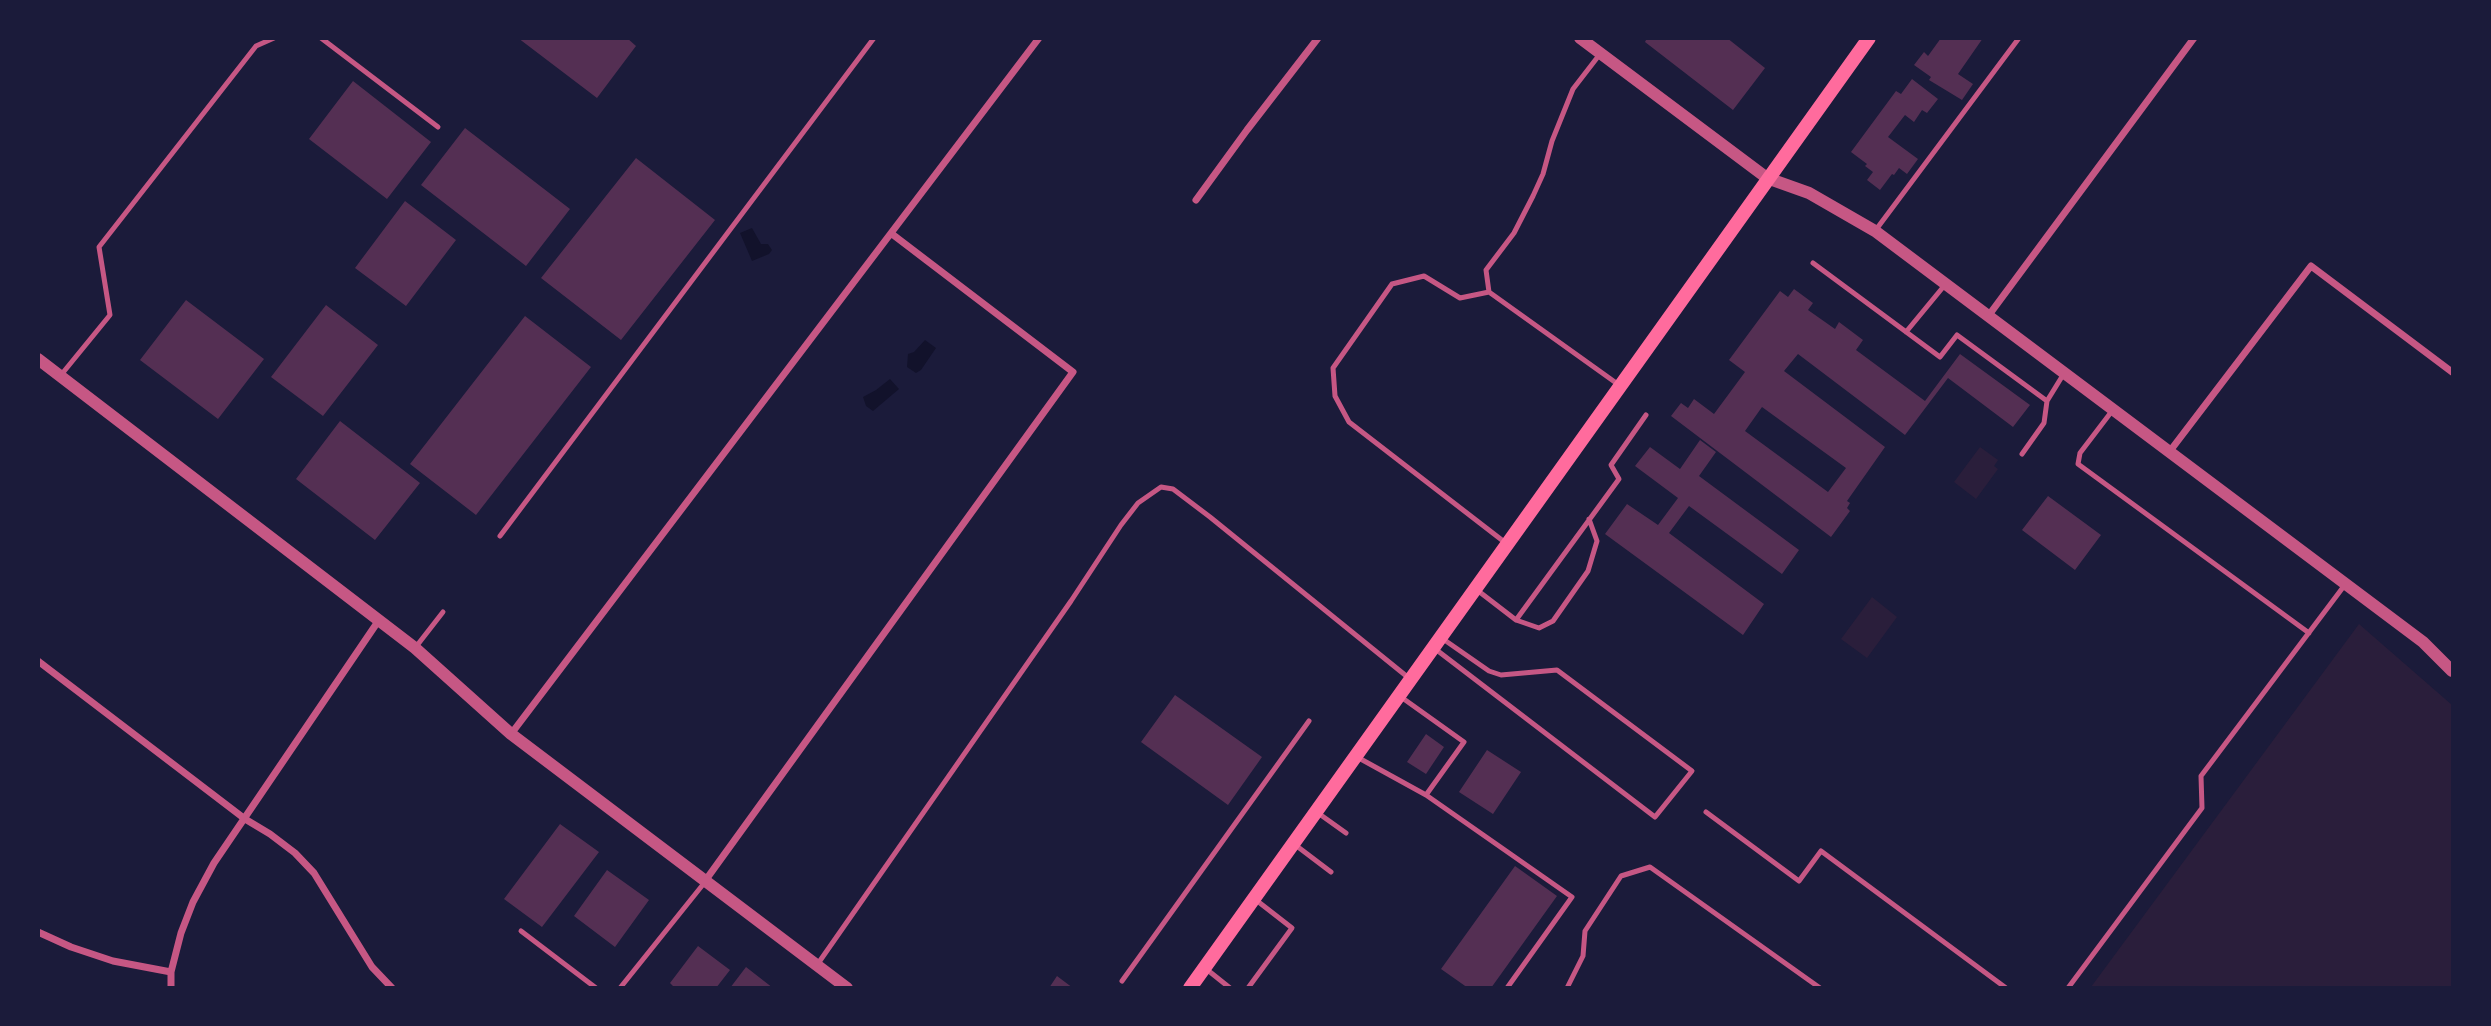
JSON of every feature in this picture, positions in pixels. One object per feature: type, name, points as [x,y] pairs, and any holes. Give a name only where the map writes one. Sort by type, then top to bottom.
[{"type":"main road","points":[[1190,988],[1869,38]]},
{"type":"street","points":[[511,734],[1039,38]]},
{"type":"street","points":[[1196,200],[1318,38]]},
{"type":"street","points":[[1580,38],[1767,178],[1809,193],[1875,231],[2423,642],[2452,671]]},
{"type":"street","points":[[1989,315],[2194,38]]},
{"type":"street","points":[[705,882],[1073,372],[892,234]]},
{"type":"street","points":[[2170,451],[2311,266],[2452,372]]},
{"type":"street","points":[[38,359],[415,648],[511,734],[843,986]]},
{"type":"street","points":[[171,988],[171,972],[181,933],[193,902],[214,863],[379,620]]},
{"type":"street","points":[[38,661],[245,820],[295,853],[314,873],[364,955],[391,988]]},
{"type":"street","points":[[38,932],[113,961],[171,972]]},
{"type":"lane","points":[[61,376],[110,315],[99,247],[256,46],[274,38]]},
{"type":"lane","points":[[321,38],[438,127]]},
{"type":"lane","points":[[500,536],[874,38]]},
{"type":"lane","points":[[1875,231],[2019,38]]},
{"type":"lane","points":[[1600,54],[1573,89],[1552,141],[1543,174],[1514,233],[1486,270],[1489,292],[1619,385]]},
{"type":"lane","points":[[1812,263],[1940,357],[1957,335],[2047,401]]},
{"type":"lane","points":[[1489,292],[1460,298],[1424,276],[1392,284],[1333,368],[1335,396],[1349,422],[1507,544]]},
{"type":"lane","points":[[1906,332],[1946,283]]},
{"type":"lane","points":[[2022,454],[2044,424],[2047,401],[2065,372]]},
{"type":"lane","points":[[2113,409],[2080,453],[2078,464],[2309,633]]},
{"type":"lane","points":[[1516,620],[1619,479],[1611,465],[1646,415]]},
{"type":"lane","points":[[817,964],[1121,525],[1138,503],[1161,487],[1172,489],[1210,517],[1410,679]]},
{"type":"lane","points":[[1475,588],[1516,620],[1539,628],[1553,621],[1588,570],[1597,541],[1589,519]]},
{"type":"lane","points":[[2068,988],[2202,808],[2201,776],[2346,584]]},
{"type":"lane","points":[[415,648],[443,612]]},
{"type":"lane","points":[[1436,642],[1489,671],[1502,675],[1556,670],[1692,771],[1655,817],[1436,642]]},
{"type":"lane","points":[[1399,695],[1464,741],[1426,795]]},
{"type":"lane","points":[[1122,981],[1309,720]]},
{"type":"lane","points":[[1355,756],[1426,795],[1572,897],[1507,988]]},
{"type":"lane","points":[[1315,812],[1346,833]]},
{"type":"lane","points":[[1706,812],[1799,881],[1821,851],[2006,988]]},
{"type":"lane","points":[[1293,844],[1331,872]]},
{"type":"lane","points":[[1567,988],[1583,956],[1585,931],[1621,876],[1650,867],[1820,988]]},
{"type":"lane","points":[[620,988],[705,882]]},
{"type":"lane","points":[[1248,988],[1292,928],[1254,898]]},
{"type":"lane","points":[[521,931],[596,988]]},
{"type":"lane","points":[[1204,968],[1230,988]]},
{"type":"shaded area","points":[[752,228],[761,244],[768,244],[772,250],[752,261],[740,233]]},
{"type":"shaded area","points":[[925,340],[936,348],[916,373],[907,367],[908,354],[914,352]]},
{"type":"shaded area","points":[[890,379],[899,389],[873,411],[866,406],[863,397]]},
{"type":"shaded area","points":[[1980,447],[1998,460],[1994,466],[1998,469],[1976,499],[1954,482]]},
{"type":"shaded area","points":[[1872,597],[1897,617],[1867,658],[1841,639]]},
{"type":"shaded area","points":[[2359,624],[2452,705],[2452,987],[2091,987]]},
{"type":"building","points":[[518,38],[627,38],[636,46],[597,98]]},
{"type":"building","points":[[1647,38],[1727,38],[1765,68],[1733,110],[1645,42]]},
{"type":"building","points":[[1941,38],[1983,38],[1958,74],[1973,84],[1962,100],[1929,80],[1931,77],[1914,65],[1924,52],[1928,56]]},
{"type":"building","points":[[1912,79],[1938,99],[1927,113],[1922,110],[1914,122],[1905,115],[1888,137],[1918,159],[1907,174],[1899,168],[1880,190],[1867,180],[1873,172],[1865,166],[1867,164],[1851,152],[1896,91],[1901,94]]},
{"type":"building","points":[[353,81],[431,142],[387,199],[309,139]]},
{"type":"building","points":[[465,128],[570,209],[526,266],[421,185]]},
{"type":"building","points":[[636,158],[715,220],[621,340],[541,278]]},
{"type":"building","points":[[405,201],[456,240],[406,306],[355,268]]},
{"type":"building","points":[[1794,289],[1813,303],[1808,310],[1835,329],[1839,322],[1863,340],[1856,350],[1925,401],[1960,354],[2030,405],[2013,427],[1948,378],[1905,435],[1798,354],[1784,371],[1885,447],[1847,501],[1850,503],[1847,508],[1850,511],[1831,537],[1671,416],[1681,403],[1688,408],[1694,399],[1714,414],[1745,372],[1729,360],[1780,291],[1788,297]],"holes":[[[1762,407],[1846,468],[1828,492],[1745,431]]]},
{"type":"building","points":[[186,300],[264,359],[218,419],[140,360]]},
{"type":"building","points":[[326,305],[378,345],[323,416],[271,377]]},
{"type":"building","points":[[525,316],[591,367],[476,515],[410,464]]},
{"type":"building","points":[[340,421],[420,483],[375,540],[296,479]]},
{"type":"building","points":[[1700,440],[1716,452],[1699,476],[1799,550],[1782,574],[1689,506],[1669,533],[1764,604],[1743,635],[1605,534],[1627,504],[1658,525],[1678,498],[1635,466],[1650,447],[1680,469]]},
{"type":"building","points":[[2048,496],[2101,535],[2075,570],[2022,530]]},
{"type":"building","points":[[1175,695],[1262,757],[1228,805],[1141,742]]},
{"type":"building","points":[[1426,734],[1444,747],[1426,774],[1407,762]]},
{"type":"building","points":[[1487,750],[1521,772],[1493,814],[1459,792]]},
{"type":"building","points":[[560,824],[599,852],[542,927],[504,899]]},
{"type":"building","points":[[1515,866],[1557,896],[1491,988],[1468,988],[1441,969]]},
{"type":"building","points":[[607,870],[649,900],[615,947],[574,916]]},
{"type":"building","points":[[698,946],[730,970],[716,988],[675,988],[670,983]]},
{"type":"building","points":[[746,967],[773,988],[730,988]]},
{"type":"building","points":[[1057,976],[1073,988],[1049,988]]}]
